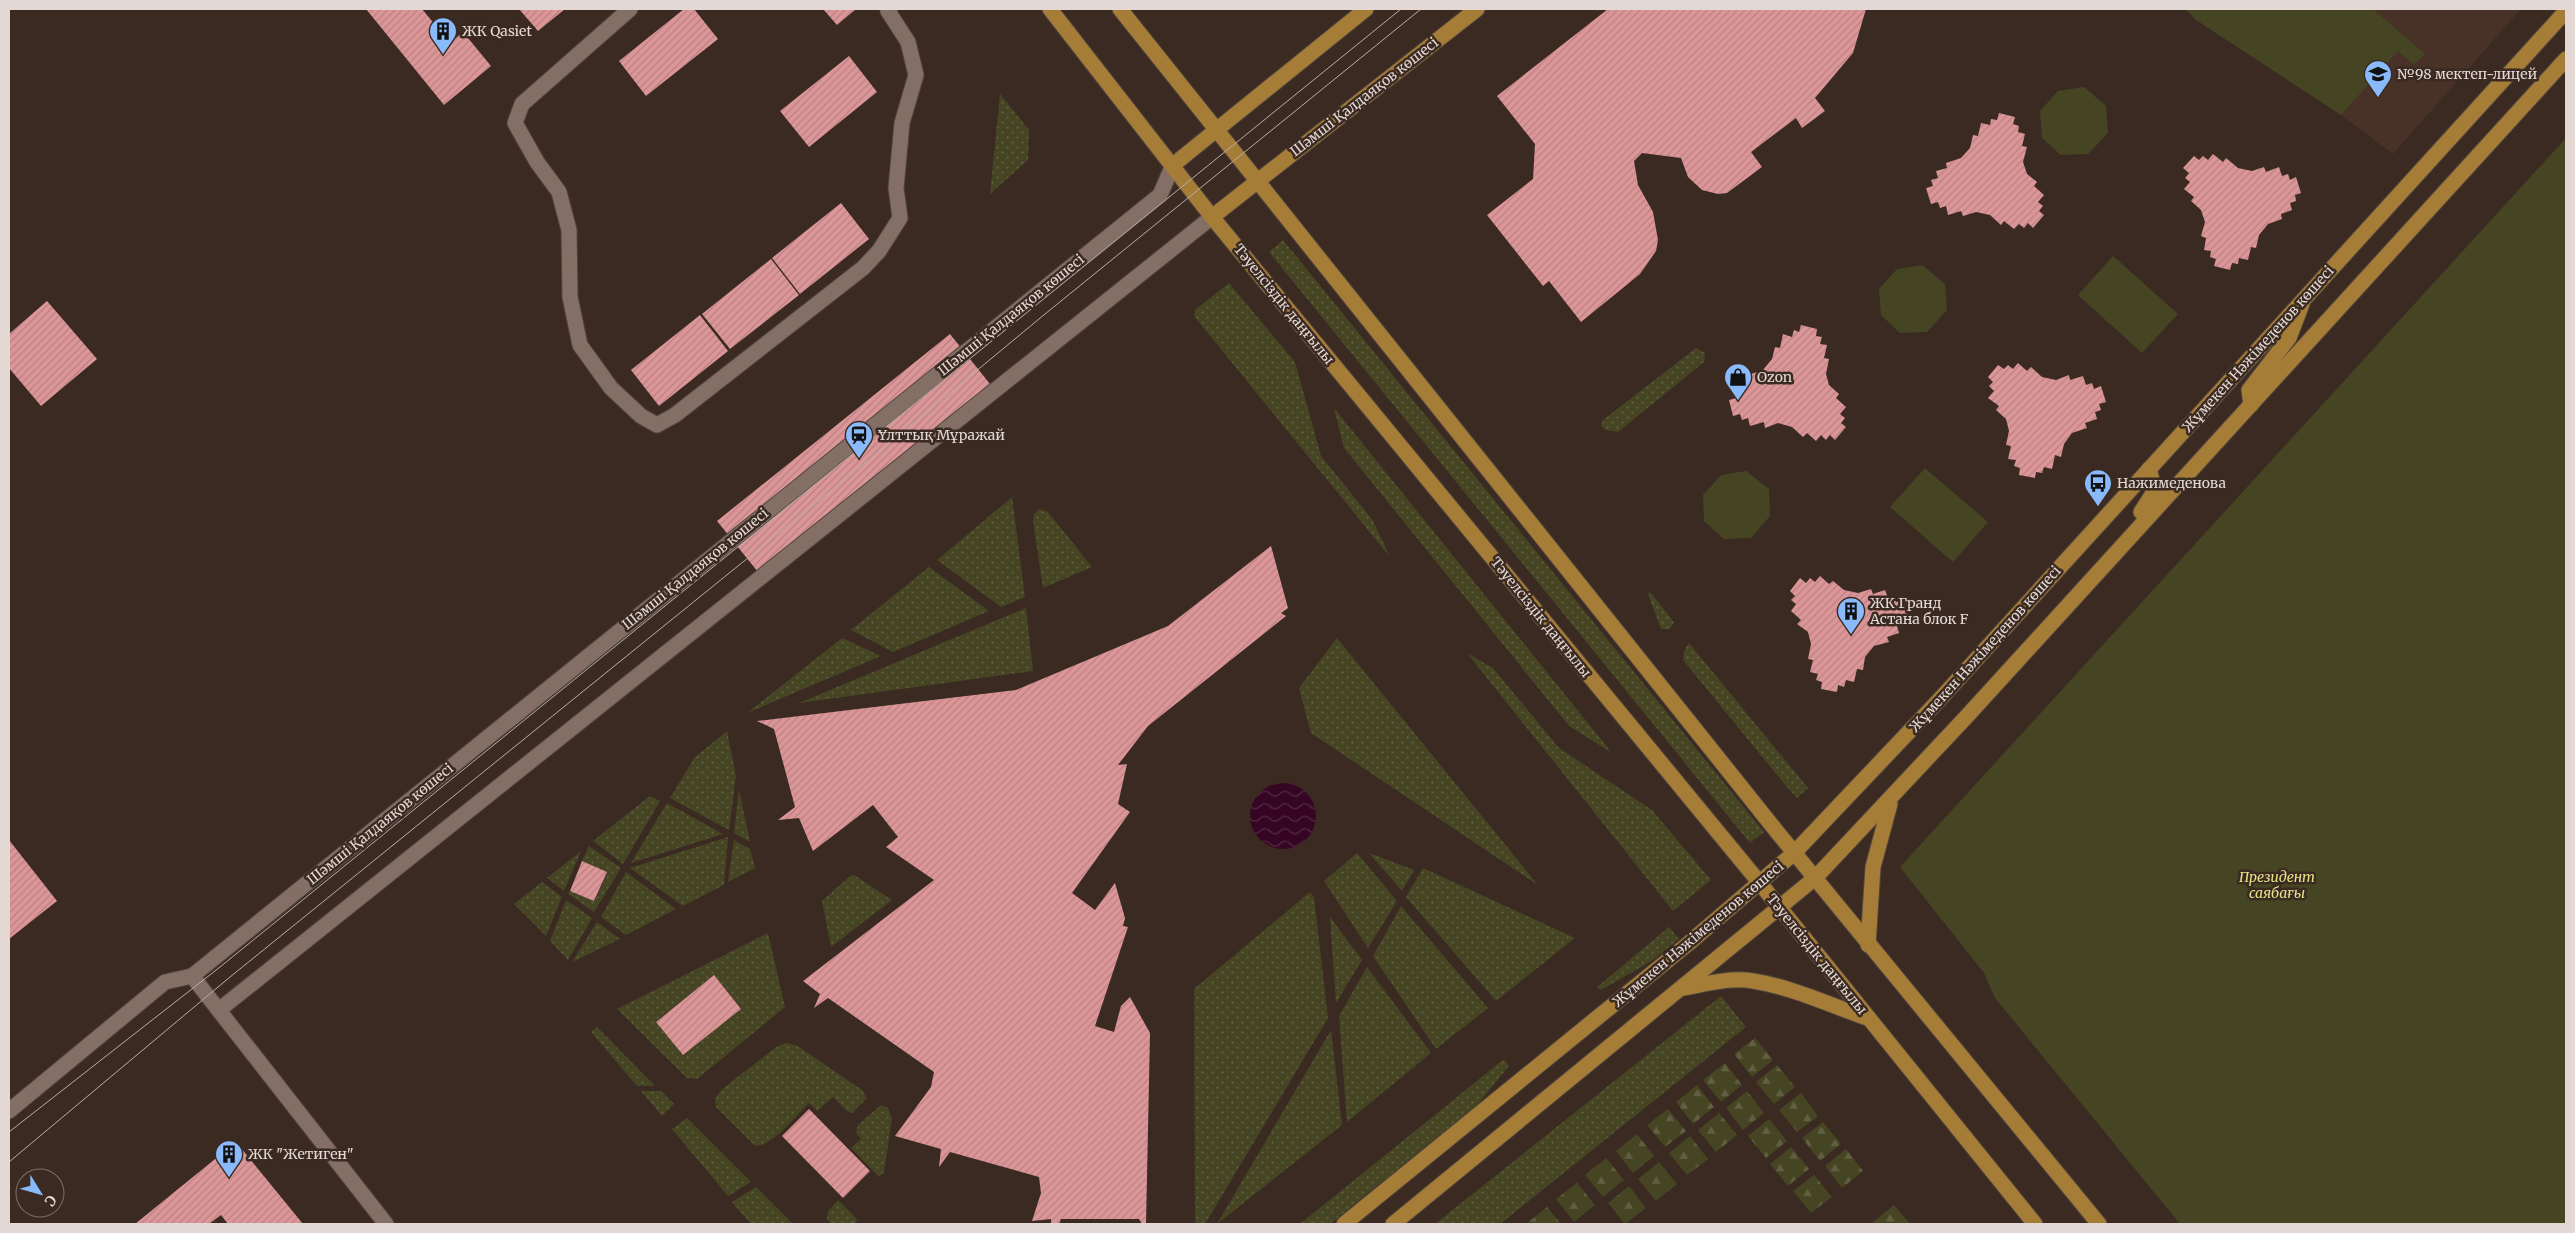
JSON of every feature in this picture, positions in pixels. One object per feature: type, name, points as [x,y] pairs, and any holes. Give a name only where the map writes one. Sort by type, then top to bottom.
[{"type":"main road","name":"Тәуелсіздік даңғылы","points":[[1050,9],[1212,217],[1759,882],[2035,1224]]},
{"type":"main road","points":[[1120,9],[1868,945],[2099,1224]]},
{"type":"main road","name":"Шәмші Қалдаяқов көшесі","points":[[1173,165],[1366,9]]},
{"type":"main road","name":"Шәмші Қалдаяқов көшесі","points":[[1212,217],[1477,9]]},
{"type":"main road","name":"Жұмекен Нәжімеденов көшесі","points":[[1344,1224],[1682,949],[1794,852],[1941,698],[2566,11]]},
{"type":"main road","points":[[1394,1224],[1815,878],[1892,799],[2566,59]]},
{"type":"main road","points":[[2251,405],[2248,397],[2249,390],[2289,338],[2303,300]]},
{"type":"main road","points":[[2106,563],[2118,540],[2151,499],[2155,490],[2149,469]]},
{"type":"main road","points":[[1868,945],[1873,867],[1892,799]]},
{"type":"main road","points":[[1683,988],[1718,982],[1752,980],[1779,987],[1868,1019]]},
{"type":"street","points":[[630,9],[522,104],[515,122],[537,162],[559,192],[569,230],[570,297],[580,345],[611,388],[641,416],[657,425],[675,415],[863,268],[879,251],[900,218],[896,188],[902,123],[916,75],[908,42],[888,11],[890,9]]},
{"type":"street","name":"Шәмші Қалдаяқов көшесі","points":[[9,1111],[165,982],[192,976],[1160,195],[1173,165]]},
{"type":"street","name":"Шәмші Қалдаяқов көшесі","points":[[219,1010],[1212,217]]},
{"type":"street","points":[[192,976],[386,1224]]},
{"type":"shaded area","name":"№98 мектеп-лицей","points":[[2186,9],[2521,9],[2393,154],[2341,115],[2196,20]]},
{"type":"green space","points":[[2186,9],[2373,9],[2425,54],[2414,65],[2398,51],[2341,115],[2196,20]]},
{"type":"green space","points":[[2084,87],[2106,106],[2108,133],[2088,154],[2061,155],[2042,138],[2040,111],[2058,91]]},
{"type":"green space","points":[[1000,94],[1029,130],[1028,160],[990,194]]},
{"type":"green space","name":"Президент саябағы","points":[[2566,138],[2566,1224],[2180,1224],[1995,998],[1984,973],[1900,867]]},
{"type":"green space","points":[[1283,240],[1764,832],[1750,843],[1269,252]]},
{"type":"green space","points":[[2113,256],[2178,314],[2142,353],[2078,295]]},
{"type":"green space","points":[[1922,265],[1945,284],[1947,310],[1927,332],[1900,333],[1881,315],[1879,289],[1897,269]]},
{"type":"green space","points":[[1229,283],[1295,362],[1321,456],[1372,519],[1390,557],[1194,316],[1195,310]]},
{"type":"green space","points":[[1696,348],[1705,353],[1704,362],[1618,432],[1606,430],[1601,426],[1603,420]]},
{"type":"green space","points":[[1334,408],[1612,753],[1569,726],[1344,448]]},
{"type":"green space","points":[[1925,468],[1988,522],[1953,562],[1890,507]]},
{"type":"green space","points":[[1746,471],[1769,489],[1770,516],[1751,538],[1724,539],[1704,521],[1703,495],[1721,475]]},
{"type":"green space","points":[[1012,497],[1025,597],[1001,607],[937,560]]},
{"type":"green space","points":[[1039,509],[1048,512],[1092,567],[1043,588],[1033,521],[1034,514]]},
{"type":"green space","points":[[929,567],[989,611],[893,652],[851,630]]},
{"type":"green space","points":[[1650,592],[1674,622],[1670,629],[1661,629],[1648,594]]},
{"type":"green space","points":[[1026,608],[1033,671],[799,703]]},
{"type":"green space","points":[[842,638],[881,656],[747,713]]},
{"type":"green space","points":[[1337,638],[1538,885],[1311,733],[1299,688]]},
{"type":"green space","points":[[1689,643],[1808,788],[1797,798],[1683,660],[1684,651]]},
{"type":"green space","points":[[1467,653],[1493,668],[1559,748],[1652,810],[1711,880],[1673,911]]},
{"type":"green space","points":[[727,731],[736,776],[729,830],[670,798],[695,757]]},
{"type":"green space","points":[[739,790],[750,842],[734,833]]},
{"type":"green space","points":[[650,796],[660,801],[623,864],[593,841]]},
{"type":"green space","points":[[667,803],[723,834],[631,863]]},
{"type":"green space","points":[[728,837],[724,885],[683,906],[630,868]]},
{"type":"green space","points":[[734,840],[750,849],[755,868],[728,882]]},
{"type":"green space","points":[[589,846],[621,868],[594,912],[568,894],[570,891],[595,901],[607,873],[582,861]]},
{"type":"green space","points":[[581,851],[564,891],[547,878]]},
{"type":"green space","points":[[1357,853],[1397,901],[1368,948],[1324,881]]},
{"type":"green space","points":[[1369,853],[1414,870],[1402,891]]},
{"type":"green space","points":[[1423,868],[1575,938],[1496,1001],[1406,897]]},
{"type":"green space","points":[[626,872],[676,909],[626,935],[601,917]]},
{"type":"green space","points":[[854,875],[892,900],[831,947],[822,901],[850,876]]},
{"type":"green space","points":[[542,882],[562,897],[546,936],[514,904]]},
{"type":"green space","points":[[1310,892],[1314,897],[1328,1018],[1205,1224],[1195,1224],[1194,989]]},
{"type":"green space","points":[[566,900],[592,918],[568,960],[550,941]]},
{"type":"green space","points":[[1401,906],[1488,1008],[1436,1049],[1373,956]]},
{"type":"green space","points":[[1330,917],[1362,960],[1336,1003]]},
{"type":"green space","points":[[597,922],[620,939],[572,962]]},
{"type":"green space","points":[[1669,927],[1679,939],[1650,962],[1601,990],[1597,987]]},
{"type":"green space","points":[[768,933],[785,1007],[697,1079],[687,1078],[617,1009]],"holes":[[[714,975],[741,1009],[683,1055],[656,1021]]]},
{"type":"green space","points":[[1367,967],[1431,1053],[1347,1122],[1339,1016]]},
{"type":"green space","points":[[1721,996],[1746,1027],[1500,1224],[1435,1224]]},
{"type":"green space","points":[[597,1027],[655,1086],[637,1086],[591,1032]]},
{"type":"green space","points":[[1331,1030],[1342,1125],[1217,1224]]},
{"type":"green space","points":[[1755,1038],[1773,1060],[1752,1077],[1734,1054]]},
{"type":"green space","points":[[785,1043],[796,1045],[862,1090],[867,1098],[852,1113],[847,1111],[833,1097],[817,1111],[809,1103],[775,1137],[768,1142],[754,1145],[716,1107],[715,1099],[721,1090],[775,1048]]},
{"type":"green space","points":[[1504,1059],[1509,1066],[1478,1104],[1330,1224],[1300,1224]]},
{"type":"green space","points":[[1725,1063],[1742,1085],[1721,1102],[1703,1080]]},
{"type":"green space","points":[[1777,1065],[1795,1087],[1774,1104],[1756,1082]]},
{"type":"green space","points":[[1697,1085],[1714,1107],[1693,1124],[1676,1102]]},
{"type":"green space","points":[[641,1091],[661,1091],[674,1104],[662,1116]]},
{"type":"green space","points":[[1747,1091],[1764,1113],[1743,1130],[1726,1108]]},
{"type":"green space","points":[[1801,1093],[1818,1116],[1797,1132],[1779,1110]]},
{"type":"green space","points":[[881,1105],[888,1108],[892,1118],[884,1172],[879,1177],[851,1148],[861,1139],[856,1133],[858,1125]]},
{"type":"green space","points":[[1668,1109],[1686,1131],[1665,1147],[1647,1125]]},
{"type":"green space","points":[[1719,1113],[1737,1135],[1716,1152],[1698,1130]]},
{"type":"green space","points":[[687,1118],[751,1182],[728,1196],[672,1129]]},
{"type":"green space","points":[[1769,1119],[1787,1141],[1766,1158],[1748,1136]]},
{"type":"green space","points":[[1823,1122],[1841,1144],[1820,1161],[1802,1138]]},
{"type":"green space","points":[[1637,1134],[1654,1156],[1633,1173],[1616,1151]]},
{"type":"green space","points":[[1690,1136],[1708,1159],[1687,1175],[1669,1153]]},
{"type":"green space","points":[[1791,1147],[1809,1169],[1788,1186],[1770,1164]]},
{"type":"green space","points":[[1846,1149],[1863,1171],[1842,1188],[1825,1166]]},
{"type":"green space","points":[[1606,1158],[1624,1180],[1603,1197],[1585,1175]]},
{"type":"green space","points":[[1659,1162],[1677,1184],[1656,1201],[1638,1179]]},
{"type":"green space","points":[[1814,1175],[1832,1197],[1811,1213],[1793,1191]]},
{"type":"green space","points":[[1577,1183],[1595,1205],[1574,1222],[1556,1199]]},
{"type":"green space","points":[[1629,1186],[1646,1208],[1625,1224],[1608,1203]]},
{"type":"green space","points":[[756,1187],[793,1224],[751,1224],[732,1202]]},
{"type":"green space","points":[[838,1200],[857,1219],[855,1224],[831,1224],[827,1219],[828,1211]]},
{"type":"green space","points":[[1894,1205],[1910,1224],[1875,1224],[1873,1222]]},
{"type":"green space","points":[[1547,1207],[1561,1224],[1526,1224]]},
{"type":"water","points":[[1277,783],[1289,783],[1301,788],[1311,798],[1316,810],[1314,829],[1301,844],[1289,849],[1277,849],[1265,844],[1255,834],[1250,822],[1250,810],[1255,798],[1265,788]]},
{"type":"building","name":"ЖК Qasiet","points":[[366,9],[422,9],[450,43],[463,32],[491,66],[444,105]]},
{"type":"building","points":[[519,9],[565,9],[538,31]]},
{"type":"building","points":[[684,9],[694,9],[718,39],[646,96],[619,61]]},
{"type":"building","points":[[823,9],[856,9],[837,25]]},
{"type":"building","points":[[1608,9],[1866,9],[1853,53],[1815,98],[1825,111],[1802,128],[1796,118],[1751,152],[1762,167],[1727,193],[1718,194],[1702,190],[1688,177],[1681,158],[1642,153],[1634,161],[1638,185],[1653,212],[1658,240],[1656,251],[1640,274],[1581,322],[1549,281],[1543,286],[1487,215],[1533,179],[1535,144],[1497,96]]},
{"type":"building","points":[[849,56],[877,92],[809,147],[780,111]]},
{"type":"building","points":[[1999,113],[2015,117],[2013,124],[2019,126],[2018,132],[2025,134],[2022,146],[2027,147],[2023,162],[2027,174],[2037,182],[2034,186],[2044,195],[2038,202],[2043,206],[2039,211],[2044,215],[2033,228],[2028,223],[2024,228],[2019,224],[2014,229],[2004,221],[2001,225],[1990,215],[1976,212],[1963,216],[1961,211],[1948,215],[1946,206],[1940,208],[1938,202],[1931,204],[1926,188],[1933,186],[1931,180],[1938,178],[1936,171],[1947,168],[1946,163],[1961,158],[1970,148],[1973,135],[1978,136],[1981,123],[1990,125],[1991,119],[1997,120]]},
{"type":"building","points":[[2213,154],[2223,162],[2226,158],[2238,168],[2252,171],[2264,167],[2266,172],[2279,167],[2282,176],[2288,174],[2290,180],[2296,177],[2301,193],[2295,195],[2296,201],[2290,203],[2292,210],[2281,214],[2282,219],[2268,224],[2259,235],[2256,248],[2251,247],[2248,260],[2239,258],[2238,264],[2232,263],[2230,270],[2214,266],[2216,259],[2210,257],[2211,251],[2204,250],[2206,238],[2201,236],[2205,222],[2201,210],[2191,201],[2194,197],[2184,189],[2190,182],[2185,178],[2189,173],[2183,168],[2194,156],[2199,160],[2203,156],[2208,160]]},
{"type":"building","points":[[841,203],[869,239],[800,294],[772,258]]},
{"type":"building","points":[[771,259],[799,295],[730,349],[702,314]]},
{"type":"building","points":[[47,301],[97,359],[41,406],[9,368],[9,334]]},
{"type":"building","points":[[700,315],[728,351],[659,406],[631,370]]},
{"type":"building","points":[[1801,325],[1817,329],[1816,336],[1822,337],[1820,344],[1827,345],[1824,358],[1829,359],[1826,374],[1829,385],[1839,394],[1836,398],[1846,407],[1840,414],[1845,418],[1841,423],[1846,427],[1835,440],[1830,435],[1826,440],[1821,435],[1816,441],[1807,433],[1803,437],[1792,427],[1778,423],[1765,428],[1764,422],[1750,426],[1748,418],[1742,420],[1740,414],[1733,416],[1729,400],[1736,398],[1734,392],[1740,390],[1738,383],[1750,379],[1748,375],[1763,370],[1772,359],[1775,347],[1780,348],[1783,334],[1792,337],[1794,330],[1799,332]]},
{"type":"building","points":[[950,334],[998,394],[766,582],[717,521]]},
{"type":"building","points":[[2018,363],[2027,371],[2031,367],[2042,377],[2056,380],[2069,375],[2070,380],[2083,376],[2086,385],[2092,383],[2094,389],[2101,386],[2106,402],[2099,404],[2101,410],[2095,412],[2097,419],[2085,423],[2087,428],[2072,433],[2064,444],[2061,457],[2055,455],[2052,469],[2044,467],[2042,473],[2036,472],[2035,478],[2019,475],[2020,468],[2014,466],[2016,460],[2008,459],[2011,446],[2006,445],[2009,431],[2006,419],[1996,410],[1999,406],[1988,398],[1994,391],[1989,386],[1993,382],[1988,377],[1998,365],[2004,369],[2008,365],[2013,369]]},
{"type":"building","points":[[1271,546],[1288,608],[1281,613],[1286,616],[1148,726],[1118,765],[1127,764],[1118,804],[1130,812],[1072,893],[1095,910],[1115,883],[1125,918],[1123,926],[1128,927],[1095,1026],[1114,1032],[1121,1006],[1130,997],[1150,1033],[1146,1224],[1142,1224],[1139,1219],[1061,1219],[1059,1224],[1051,1224],[1051,1219],[1032,1221],[1041,1193],[1039,1177],[950,1152],[939,1167],[941,1149],[895,1136],[931,1087],[934,1072],[828,998],[814,1008],[820,994],[803,981],[934,880],[886,847],[898,837],[873,805],[813,851],[799,818],[778,820],[795,807],[774,729],[757,721],[1016,690],[1168,626]]},
{"type":"building","name":"ЖК Гранд Астана блок F","points":[[1820,576],[1829,584],[1833,581],[1844,590],[1858,593],[1871,589],[1873,594],[1885,590],[1888,598],[1894,596],[1896,602],[1903,600],[1908,616],[1901,618],[1903,624],[1897,626],[1899,633],[1887,637],[1889,642],[1874,646],[1865,657],[1863,670],[1857,669],[1854,682],[1846,680],[1844,687],[1838,685],[1837,692],[1821,689],[1822,682],[1816,680],[1818,674],[1810,672],[1813,660],[1808,659],[1811,644],[1808,632],[1797,624],[1801,620],[1791,611],[1796,604],[1791,600],[1795,596],[1790,591],[1800,578],[1806,583],[1810,578],[1815,582]]},
{"type":"building","points":[[9,840],[57,901],[9,939]]},
{"type":"building","points":[[582,861],[607,872],[594,901],[570,891]]},
{"type":"building","points":[[714,975],[741,1009],[683,1055],[656,1022]]},
{"type":"building","points":[[809,1109],[870,1171],[843,1198],[782,1136]]},
{"type":"building","name":"ЖК \"Жетиген\"","points":[[236,1142],[303,1224],[228,1224],[221,1215],[209,1224],[135,1224]]},
{"type":"tram line","points":[[9,1132],[220,967],[1401,9]]},
{"type":"tram line","points":[[9,1162],[230,977],[864,464],[1045,314],[1421,9]]},
{"type":"place","name":"ЖК Qasiet","points":[[443,55]]},
{"type":"place","name":"№98 мектеп-лицей","points":[[2378,98]]},
{"type":"place","name":"Ozon","points":[[1738,401]]},
{"type":"place","name":"Ұлттық Мұражай","points":[[859,459]]},
{"type":"place","name":"Нажимеденова","points":[[2098,507]]},
{"type":"place","name":"ЖК Гранд Астана блок F","points":[[1851,635]]},
{"type":"place","name":"ЖК \"Жетиген\"","points":[[229,1178]]}]
